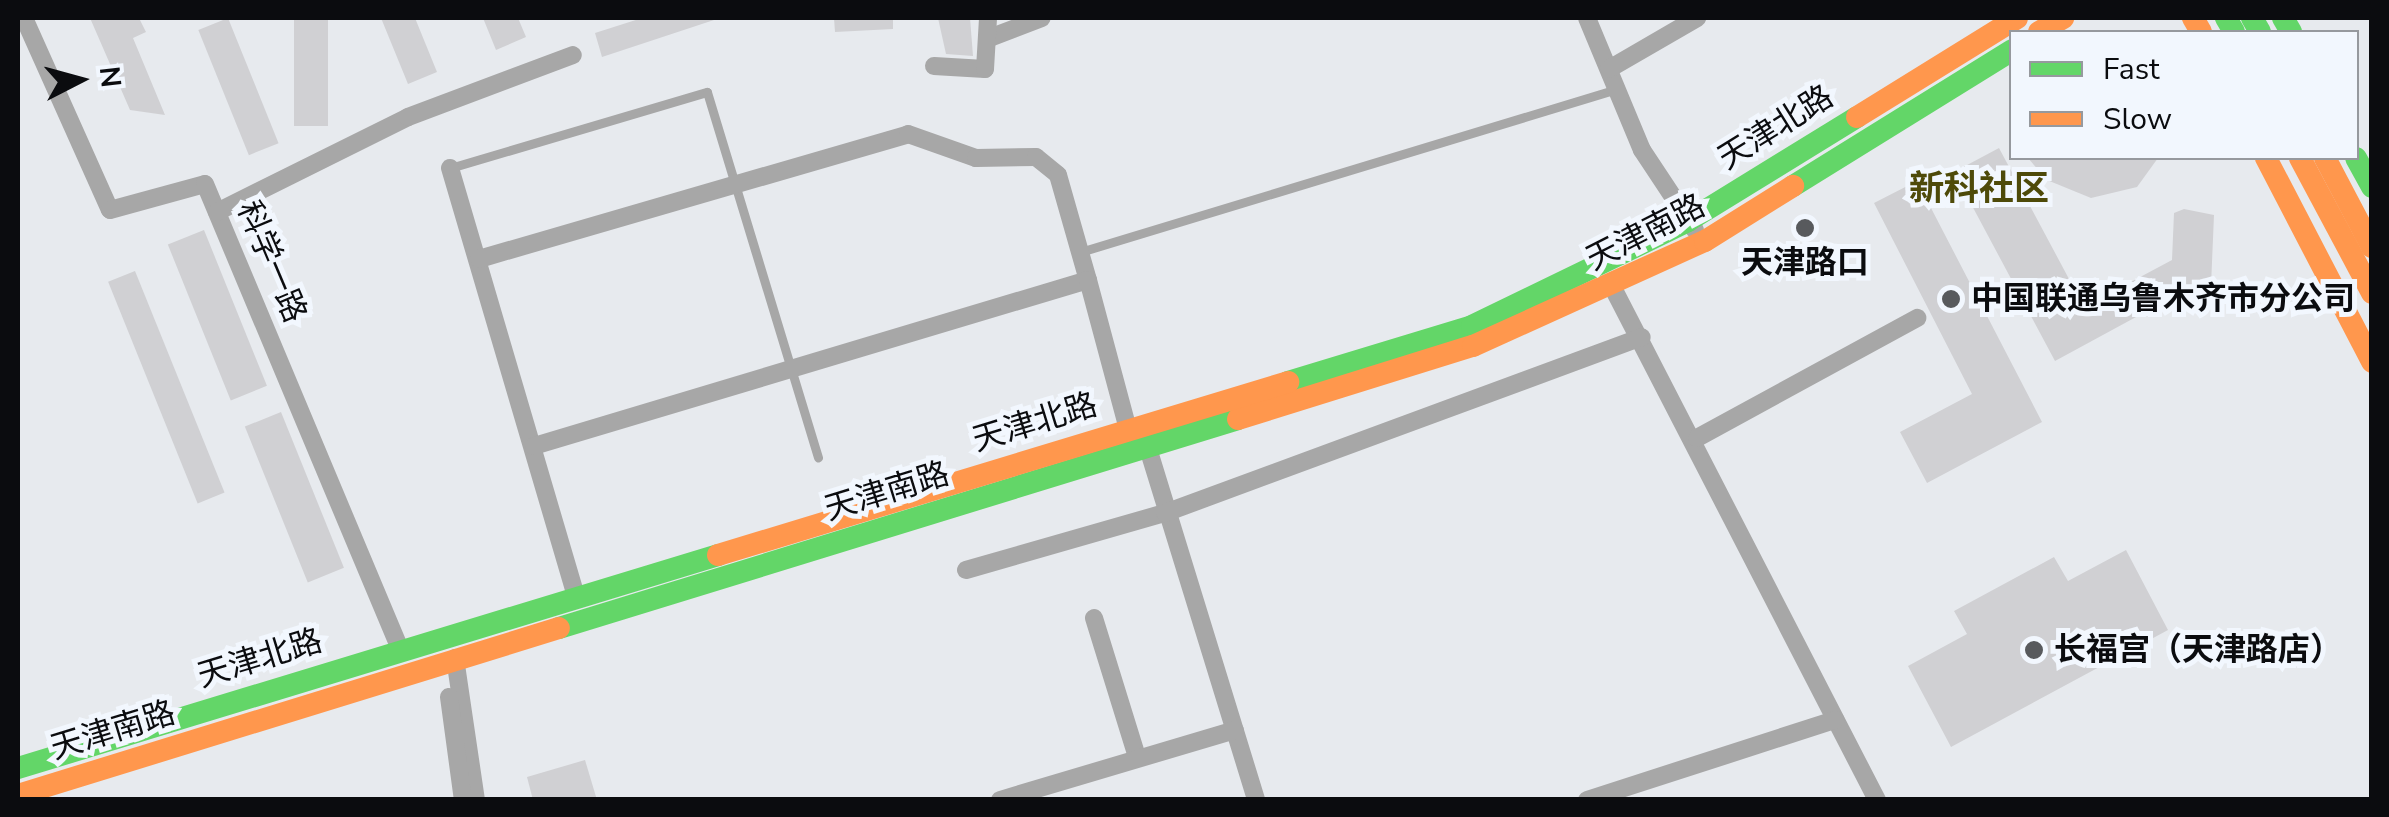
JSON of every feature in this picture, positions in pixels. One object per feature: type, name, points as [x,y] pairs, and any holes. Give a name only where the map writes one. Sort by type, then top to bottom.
[{"type":"street","name":"科学一路","points":[[24,18],[110,210],[205,184],[400,649]]},
{"type":"street","points":[[934,66],[984,69],[992,37],[988,18]]},
{"type":"street","points":[[992,37],[1042,18]]},
{"type":"street","points":[[1588,18],[1617,89],[1688,221],[1705,242]]},
{"type":"street","points":[[1609,70],[1697,18]]},
{"type":"street","name":"天津北路","points":[[18,768],[1472,326],[1688,221],[2017,18]]},
{"type":"street","name":"天津南路","points":[[18,794],[1473,346],[1614,290],[1705,242],[2009,52]]},
{"type":"street","points":[[217,212],[408,118],[574,55]]},
{"type":"street","points":[[480,259],[908,134],[976,158],[1036,157],[1058,175],[1128,429]]},
{"type":"street","points":[[2267,160],[2372,362]]},
{"type":"street","points":[[2301,160],[2372,294]]},
{"type":"street","points":[[2326,160],[2372,246]]},
{"type":"street","points":[[2357,160],[2372,187]]},
{"type":"street","points":[[450,168],[480,259],[576,596]]},
{"type":"street","points":[[534,446],[1088,280]]},
{"type":"street","points":[[1614,290],[1697,438],[1878,800]]},
{"type":"street","points":[[1697,438],[1918,318]]},
{"type":"street","points":[[966,570],[1166,513],[1642,337]]},
{"type":"street","points":[[1148,445],[1256,800]]},
{"type":"street","points":[[634,579],[642,602]]},
{"type":"street","points":[[1094,618],[1137,757]]},
{"type":"street","points":[[450,660],[463,800]]},
{"type":"street","points":[[450,660],[476,800]]},
{"type":"street","points":[[173,720],[180,744]]},
{"type":"street","points":[[1587,800],[1835,720]]},
{"type":"street","points":[[1000,800],[1235,730]]},
{"type":"lane","points":[[1080,252],[1617,89]]},
{"type":"lane","points":[[450,168],[708,92],[818,456]]},
{"type":"building","points":[[90,18],[139,18],[146,32],[133,38],[165,115],[130,110]]},
{"type":"building","points":[[228,18],[279,143],[249,155],[198,30]]},
{"type":"building","points":[[294,18],[328,18],[328,126],[294,126]]},
{"type":"building","points":[[381,18],[415,18],[437,72],[408,84]]},
{"type":"building","points":[[483,18],[518,18],[526,37],[496,50]]},
{"type":"building","points":[[642,18],[714,20],[602,57],[595,33]]},
{"type":"building","points":[[834,18],[893,18],[893,29],[835,32]]},
{"type":"building","points":[[938,18],[970,18],[973,56],[946,54]]},
{"type":"building","points":[[1999,148],[2084,307],[2172,260],[2174,213],[2184,209],[2214,215],[2211,286],[2195,285],[2055,361],[1954,172]]},
{"type":"building","points":[[2030,160],[2157,160],[2137,187],[2091,198],[2047,180]]},
{"type":"building","name":"中国联通乌鲁木齐市分公司","points":[[1917,181],[2042,422],[1927,483],[1900,432],[1972,394],[1874,203]]},
{"type":"building","points":[[204,230],[267,386],[231,400],[168,245]]},
{"type":"building","points":[[135,271],[225,493],[198,503],[108,282]]},
{"type":"building","points":[[281,412],[344,568],[308,582],[245,427]]},
{"type":"building","name":"长福宫（天津路店）","points":[[2126,550],[2168,630],[1951,747],[1908,666],[1967,634],[1954,611],[2054,557],[2068,581]]},
{"type":"building","points":[[585,760],[597,800],[533,800],[527,777]]},
{"type":"traffic: fast","points":[[2226,18],[2233,30]]},
{"type":"traffic: fast","points":[[2252,18],[2259,30]]},
{"type":"traffic: fast","points":[[2283,18],[2290,30]]},
{"type":"traffic: fast","points":[[1793,186],[2009,52]]},
{"type":"traffic: fast","points":[[1288,382],[1472,326],[1688,221],[1857,117]]},
{"type":"traffic: fast","points":[[2357,160],[2372,187]]},
{"type":"traffic: fast","points":[[559,628],[1238,419]]},
{"type":"traffic: fast","points":[[18,768],[718,555]]},
{"type":"traffic: slow","points":[[1857,117],[2017,18]]},
{"type":"traffic: slow","points":[[2042,30],[2063,18]]},
{"type":"traffic: slow","points":[[2193,18],[2200,30]]},
{"type":"traffic: slow","points":[[2267,160],[2372,362]]},
{"type":"traffic: slow","points":[[2301,160],[2372,293]]},
{"type":"traffic: slow","points":[[2326,160],[2372,247]]},
{"type":"traffic: slow","points":[[1238,419],[1473,346],[1705,241],[1793,186]]},
{"type":"traffic: slow","points":[[718,555],[1288,382]]},
{"type":"traffic: slow","points":[[18,795],[559,628]]},
{"type":"place","name":"天津路口","points":[[1805,228]]},
{"type":"place","name":"中国联通乌鲁木齐市分公司","points":[[1951,299]]},
{"type":"place","name":"长福宫（天津路店）","points":[[2034,650]]},
{"type":"district","name":"新科社区","points":[[1979,189]]}]
